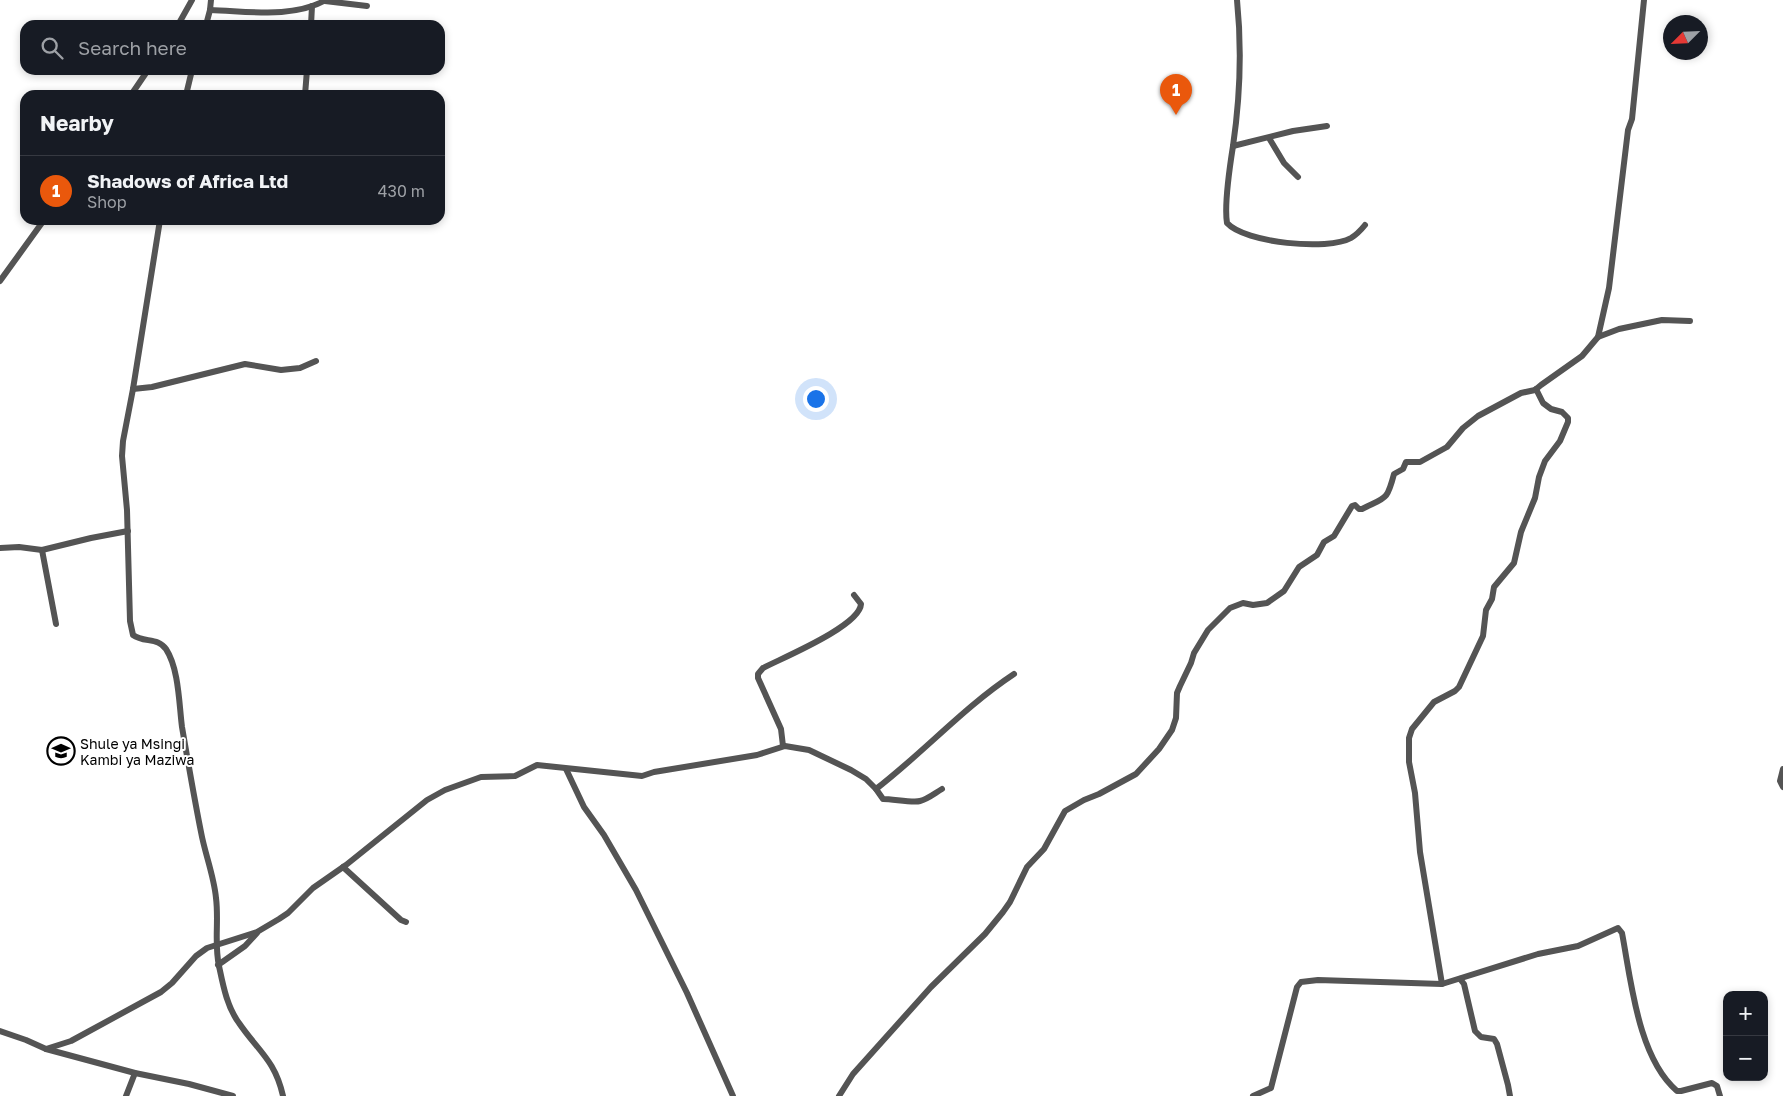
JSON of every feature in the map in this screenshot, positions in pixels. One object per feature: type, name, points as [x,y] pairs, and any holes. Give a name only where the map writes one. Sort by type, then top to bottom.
[{"type":"street","points":[[181,20],[192,0]]},
{"type":"street","points":[[207,20],[211,0]]},
{"type":"street","points":[[1237,0],[1240,78],[1226,219],[1231,227],[1238,231],[1266,240],[1314,245],[1350,239],[1365,225]]},
{"type":"street","points":[[839,1096],[859,1067],[931,987],[991,927],[1010,902],[1027,867],[1044,849],[1066,811],[1136,774],[1159,749],[1172,730],[1176,718],[1177,693],[1194,653],[1208,630],[1223,614],[1230,608],[1243,603],[1253,605],[1266,604],[1274,600],[1287,589],[1300,567],[1317,555],[1323,542],[1334,536],[1352,506],[1362,509],[1385,498],[1393,484],[1394,474],[1401,470],[1406,462],[1420,462],[1443,450],[1451,444],[1463,428],[1478,416],[1521,393],[1536,389],[1582,356],[1598,337],[1609,288],[1628,130],[1632,119],[1644,0]]},
{"type":"street","points":[[210,10],[290,12],[326,1],[367,6]]},
{"type":"street","points":[[311,20],[312,6]]},
{"type":"street","points":[[134,90],[145,75]]},
{"type":"street","points":[[187,90],[191,75]]},
{"type":"street","points":[[306,90],[307,75]]},
{"type":"street","points":[[1233,146],[1308,128],[1327,126]]},
{"type":"street","points":[[1270,138],[1284,163],[1298,176]]},
{"type":"street","points":[[0,281],[40,225]]},
{"type":"street","points":[[159,225],[133,389],[122,441],[132,630],[133,635],[137,638],[158,642],[170,656],[175,673],[182,726],[201,833],[215,888],[218,922],[218,965],[233,1013],[272,1064],[280,1080],[284,1096]]},
{"type":"street","points":[[1598,337],[1619,329],[1662,320],[1690,321]]},
{"type":"street","points":[[133,389],[152,387],[245,364],[282,370],[300,368],[316,361]]},
{"type":"street","points":[[1442,984],[1420,852],[1415,794],[1409,762],[1409,738],[1412,729],[1434,702],[1459,687],[1483,636],[1486,610],[1492,599],[1494,587],[1514,563],[1545,461],[1565,432],[1568,422],[1565,415],[1562,412],[1547,407],[1536,389]]},
{"type":"street","points":[[0,548],[19,547],[42,550],[128,531]]},
{"type":"street","points":[[42,550],[56,624]]},
{"type":"street","points":[[783,746],[781,729],[761,687],[758,674],[763,668],[838,630],[859,611],[861,604],[854,595]]},
{"type":"street","points":[[876,789],[945,731],[968,708],[1014,674]]},
{"type":"street","points":[[46,1049],[71,1041],[161,992],[206,948],[257,932],[288,913],[313,888],[343,868],[427,800],[445,790],[481,777],[515,776],[537,765],[559,766],[566,770],[642,776],[654,772],[758,755],[783,746],[809,750],[859,774],[884,799],[913,802],[924,800],[942,789]]},
{"type":"street","points":[[1783,769],[1780,781],[1783,787]]},
{"type":"street","points":[[566,770],[584,808],[604,835],[636,890],[687,993],[733,1096]]},
{"type":"street","points":[[343,868],[406,922]]},
{"type":"street","points":[[1253,1096],[1271,1088],[1297,987],[1301,982],[1318,980],[1442,984],[1538,954],[1578,946],[1618,928],[1622,933],[1637,1014],[1660,1072],[1677,1091],[1681,1092],[1712,1083],[1717,1086],[1720,1096]]},
{"type":"street","points":[[218,965],[245,946],[257,932]]},
{"type":"street","points":[[1460,979],[1464,984],[1475,1031],[1482,1037],[1494,1039],[1497,1044],[1510,1096]]},
{"type":"street","points":[[0,1030],[46,1049],[135,1073],[189,1084],[233,1096]]},
{"type":"street","points":[[126,1096],[135,1073]]},
{"type":"place","name":"Shadows of Africa Ltd","points":[[1176,115]]},
{"type":"place","name":"Shule ya Msingi Kambi ya Maziwa","points":[[61,751]]}]
